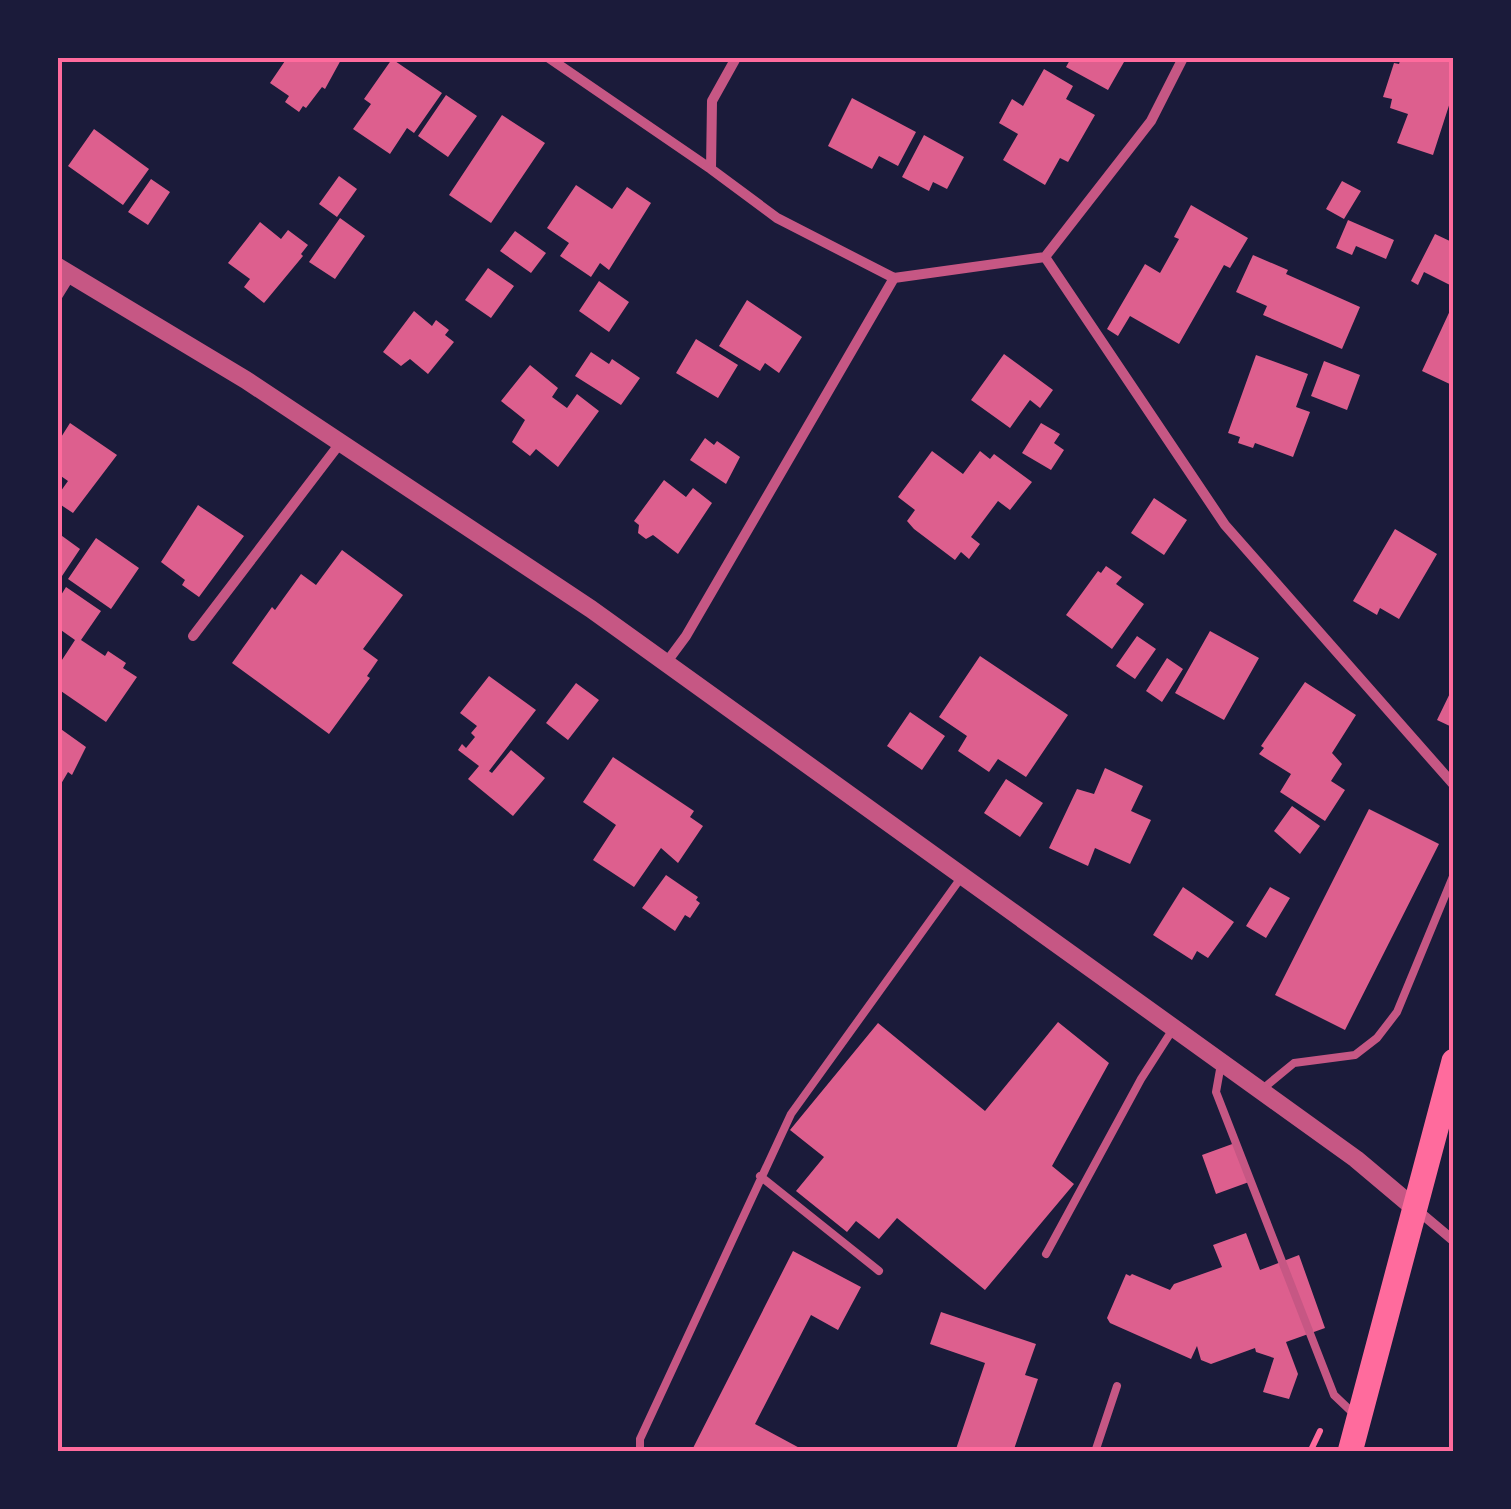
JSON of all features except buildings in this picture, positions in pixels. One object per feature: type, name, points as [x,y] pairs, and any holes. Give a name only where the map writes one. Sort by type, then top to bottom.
[{"type":"main road","points":[[1350,1452],[1454,1062]]},
{"type":"street","points":[[549,58],[778,218],[894,278],[1045,257],[1151,121],[1183,58]]},
{"type":"street","points":[[711,169],[712,101],[736,58]]},
{"type":"street","points":[[1045,257],[1225,525],[1454,785]]},
{"type":"street","points":[[58,294],[64,270],[246,380],[592,609],[1356,1160],[1454,1240]]},
{"type":"street","points":[[666,663],[686,636],[894,278]]},
{"type":"street","points":[[193,636],[341,442]]},
{"type":"lane","points":[[1260,1091],[1294,1063],[1356,1055],[1377,1038],[1397,1012],[1454,874]]},
{"type":"lane","points":[[640,1452],[640,1438],[675,1357],[791,1114],[963,875]]},
{"type":"lane","points":[[1046,1254],[1141,1079],[1174,1029]]},
{"type":"lane","points":[[1221,1064],[1216,1092],[1229,1127],[1334,1395],[1359,1419]]},
{"type":"lane","points":[[760,1176],[879,1270]]},
{"type":"lane","points":[[1096,1452],[1118,1386]]}]
